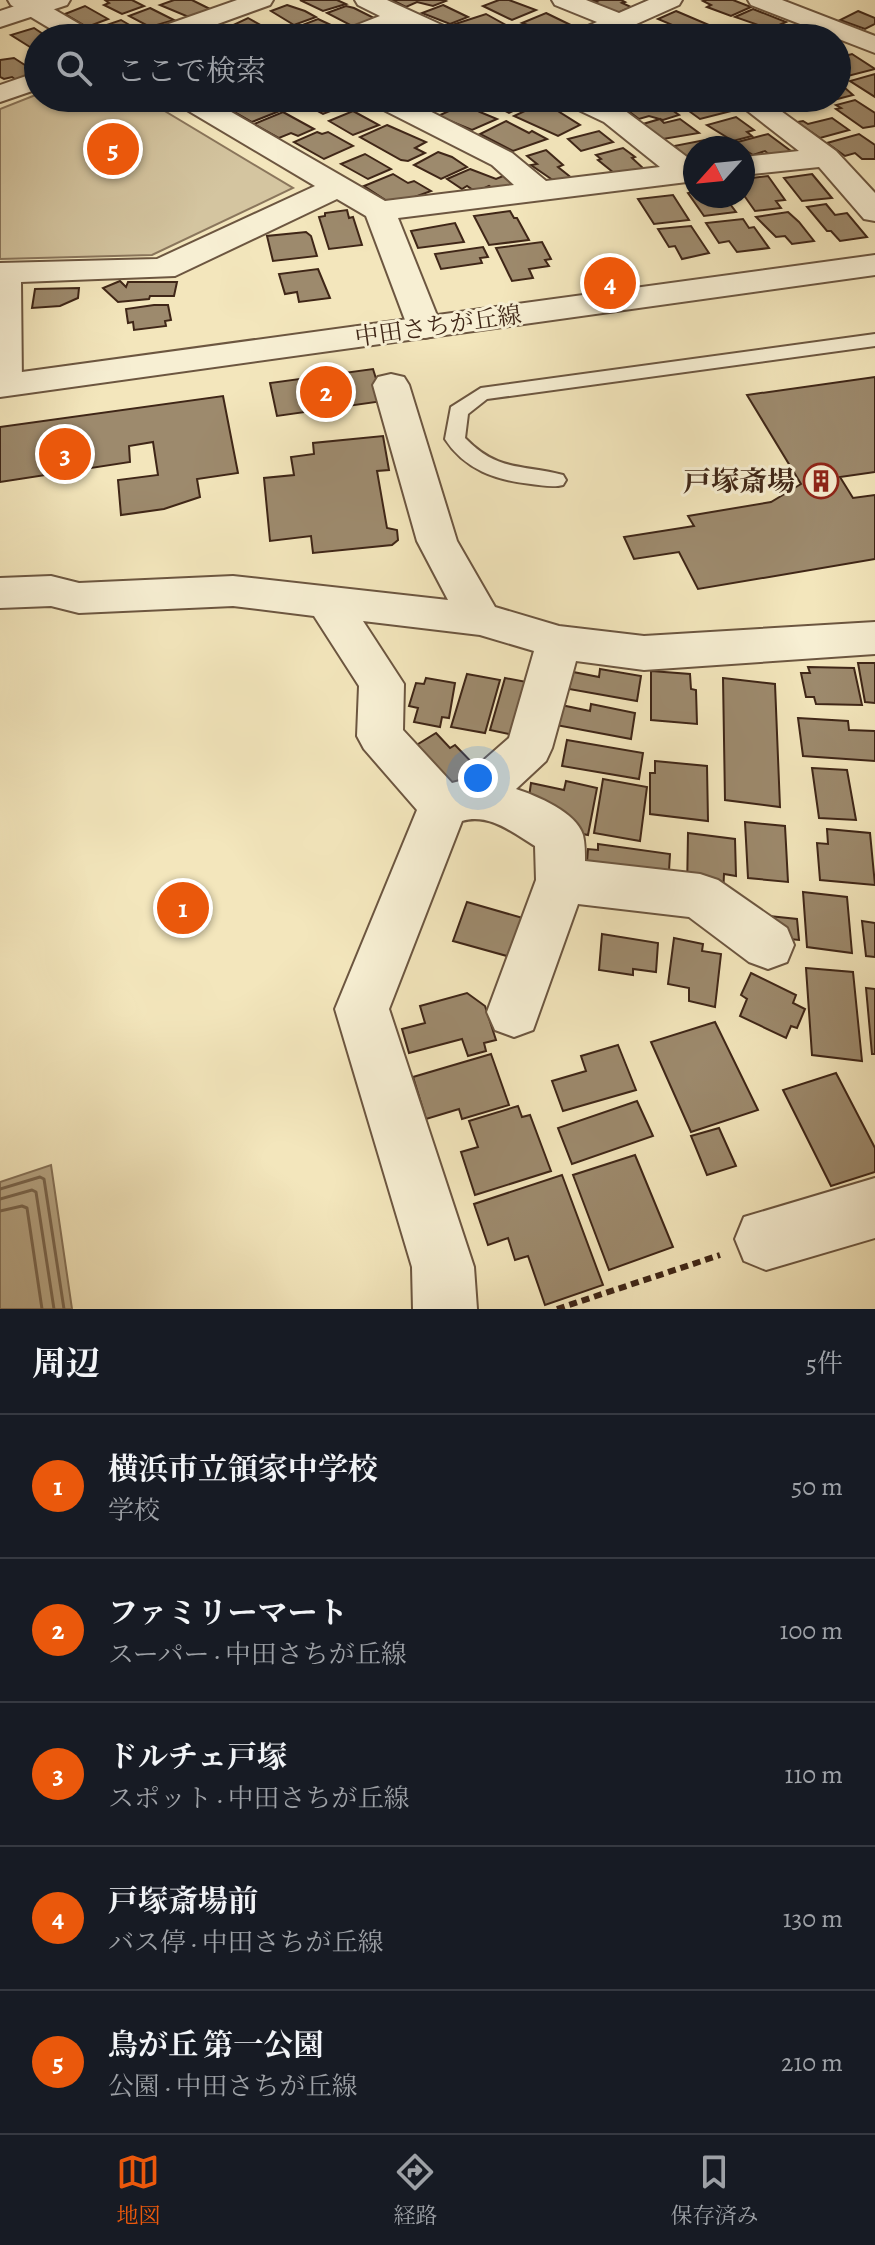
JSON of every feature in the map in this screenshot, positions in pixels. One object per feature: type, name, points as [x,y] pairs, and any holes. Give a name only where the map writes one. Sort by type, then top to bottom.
[{"type":"street","points":[[0,19],[26,4],[58,0]]},
{"type":"street","points":[[194,24],[261,0]]},
{"type":"street","points":[[367,0],[418,24]]},
{"type":"street","points":[[564,0],[618,22]]},
{"type":"street","points":[[614,24],[670,0]]},
{"type":"street","points":[[760,0],[821,24]]},
{"type":"street","points":[[26,4],[60,24]]},
{"type":"street","points":[[803,24],[837,7]]},
{"type":"street","points":[[382,24],[401,16]]},
{"type":"street","points":[[851,36],[875,45]]},
{"type":"street","points":[[0,94],[24,85]]},
{"type":"street","points":[[213,112],[380,211],[683,173]]},
{"type":"street","points":[[410,112],[502,159],[540,192]]},
{"type":"street","points":[[606,112],[683,167]]},
{"type":"street","points":[[764,112],[826,157],[875,212]]},
{"type":"street","points":[[755,165],[826,157]]},
{"type":"street","points":[[2,385],[2,273],[163,269],[337,187]]},
{"type":"street","points":[[380,211],[425,328]]},
{"type":"street","name":"中田さちが丘線","points":[[2,385],[875,265]]},
{"type":"street","points":[[391,385],[437,541],[480,619]]},
{"type":"street","points":[[0,593],[51,591],[79,598],[233,591],[480,619],[559,642],[644,653],[875,638]]},
{"type":"street","points":[[326,600],[382,684],[380,736],[459,802],[516,809],[559,836],[561,880],[514,1012]]},
{"type":"street","points":[[445,1309],[443,1267],[362,1009],[459,802],[529,748],[559,642]]},
{"type":"street","points":[[561,880],[700,896],[768,945]]},
{"type":"street","points":[[766,1239],[875,1208]]},
{"type":"lane","points":[[555,480],[493,470],[474,461],[455,439],[458,412],[481,394],[875,340]]},
{"type":"path","points":[[557,1309],[766,1239]]},
{"type":"shaded area","points":[[24,100],[24,112],[166,112],[293,188],[152,255],[0,259],[0,109]]},
{"type":"water","points":[[51,1165],[72,1309],[0,1309],[0,1182]]},
{"type":"building","points":[[105,0],[132,0],[144,6],[122,14],[104,5],[109,3]]},
{"type":"building","points":[[174,0],[192,0],[212,10],[191,18],[160,5]]},
{"type":"building","points":[[300,0],[337,0],[346,4],[323,11]]},
{"type":"building","points":[[392,0],[446,1],[433,6],[417,2],[406,7]]},
{"type":"building","points":[[509,0],[536,10],[512,20],[483,6]]},
{"type":"building","points":[[591,0],[621,0],[631,7],[616,14],[593,4],[597,2]]},
{"type":"building","points":[[733,0],[751,7],[731,16],[707,7],[711,5],[703,1]]},
{"type":"building","points":[[287,5],[316,17],[292,24],[271,11]]},
{"type":"building","points":[[443,5],[468,17],[450,24],[422,13]]},
{"type":"building","points":[[85,6],[108,19],[95,24],[82,24],[65,14]]},
{"type":"building","points":[[346,6],[378,20],[348,24],[327,13]]},
{"type":"building","points":[[150,8],[174,20],[144,24],[129,16]]},
{"type":"building","points":[[753,9],[786,22],[755,24],[735,17]]},
{"type":"building","points":[[676,11],[707,24],[670,24],[658,19]]},
{"type":"building","points":[[858,11],[875,18],[875,24],[865,29],[840,20]]},
{"type":"building","points":[[546,13],[569,24],[525,24],[522,23]]},
{"type":"building","points":[[486,14],[504,24],[455,24]]},
{"type":"building","points":[[248,18],[259,24],[235,24]]},
{"type":"building","points":[[318,19],[329,24],[305,24]]},
{"type":"building","points":[[24,31],[24,43],[11,35]]},
{"type":"building","points":[[852,54],[875,69],[851,75]]},
{"type":"building","points":[[14,58],[24,64],[24,77],[16,80],[0,77],[0,60]]},
{"type":"building","points":[[875,74],[875,97],[851,82]]},
{"type":"building","points":[[855,100],[875,113],[875,126],[863,128],[840,112],[851,112],[851,101]]},
{"type":"building","points":[[234,112],[277,112],[252,122]]},
{"type":"building","points":[[283,112],[314,129],[298,136],[291,133],[279,138],[254,124]]},
{"type":"building","points":[[355,112],[379,125],[353,135],[329,121]]},
{"type":"building","points":[[447,112],[480,112],[497,119],[472,130],[438,116]]},
{"type":"building","points":[[523,112],[560,112],[580,125],[558,136],[514,116]]},
{"type":"building","points":[[630,112],[675,112],[679,115],[663,120],[649,116],[639,119]]},
{"type":"building","points":[[690,112],[727,112],[700,119]]},
{"type":"building","points":[[736,117],[754,130],[747,132],[752,136],[725,136],[707,125]]},
{"type":"building","points":[[832,118],[849,130],[820,138],[797,122],[808,124]]},
{"type":"building","points":[[660,119],[664,123],[680,119],[699,133],[663,139],[643,124]]},
{"type":"building","points":[[506,121],[547,139],[513,151],[480,134]]},
{"type":"building","points":[[387,125],[426,142],[415,148],[425,153],[408,161],[401,160],[360,137]]},
{"type":"building","points":[[599,131],[613,142],[581,151],[568,139]]},
{"type":"building","points":[[317,132],[328,132],[353,146],[324,159],[294,142]]},
{"type":"building","points":[[768,134],[791,151],[771,156],[765,151],[755,154],[755,137]]},
{"type":"building","points":[[859,134],[875,145],[875,159],[862,159],[855,153],[845,156],[827,143]]},
{"type":"building","points":[[683,144],[683,154],[674,146]]},
{"type":"building","points":[[623,148],[644,169],[614,173],[596,155]]},
{"type":"building","points":[[546,150],[563,165],[558,167],[573,179],[557,183],[531,165],[537,164],[527,156]]},
{"type":"building","points":[[438,152],[467,167],[441,179],[414,165]]},
{"type":"building","points":[[365,154],[391,169],[368,179],[341,164]]},
{"type":"building","points":[[470,169],[496,179],[503,176],[516,182],[497,191],[489,186],[476,192],[467,186],[462,189],[447,179]]},
{"type":"building","points":[[393,174],[431,191],[393,205],[364,186]]},
{"type":"building","points":[[812,174],[832,198],[802,201],[784,178]]},
{"type":"building","points":[[768,176],[785,200],[776,201],[781,208],[755,211],[755,178]]},
{"type":"building","points":[[673,195],[689,220],[654,224],[638,199]]},
{"type":"building","points":[[826,204],[835,215],[847,213],[867,237],[840,241],[831,231],[827,231],[807,207]]},
{"type":"building","points":[[698,208],[733,208],[736,212],[704,216]]},
{"type":"building","points":[[347,210],[349,218],[353,217],[362,245],[329,249],[319,217],[325,216],[325,213]]},
{"type":"building","points":[[510,211],[529,240],[489,245],[474,216]]},
{"type":"building","points":[[788,212],[814,241],[792,244],[785,236],[776,237],[756,217]]},
{"type":"building","points":[[743,219],[749,228],[754,227],[769,248],[737,252],[729,241],[719,243],[706,223]]},
{"type":"building","points":[[455,223],[464,242],[418,248],[411,231]]},
{"type":"building","points":[[691,226],[709,253],[682,259],[675,246],[669,247],[658,229]]},
{"type":"building","points":[[306,232],[311,236],[317,256],[273,261],[267,236]]},
{"type":"building","points":[[542,242],[551,259],[545,260],[549,266],[529,269],[533,278],[512,281],[496,248]]},
{"type":"building","points":[[483,247],[488,257],[480,258],[482,263],[441,269],[435,254]]},
{"type":"building","points":[[318,269],[330,298],[299,302],[297,292],[285,294],[279,274]]},
{"type":"building","points":[[120,281],[126,287],[128,282],[177,282],[174,296],[150,296],[149,299],[118,302],[103,288]]},
{"type":"building","points":[[79,288],[78,298],[60,306],[32,308],[35,289]]},
{"type":"building","points":[[168,305],[171,320],[165,321],[166,326],[134,330],[133,322],[128,323],[126,309]]},
{"type":"building","points":[[373,369],[383,401],[277,416],[270,383]]},
{"type":"building","name":"戸塚斎場","points":[[875,377],[875,472],[840,477],[853,498],[875,495],[875,559],[698,589],[679,552],[634,559],[624,537],[694,526],[688,516],[771,502],[801,484],[747,395]]},
{"type":"building","points":[[223,396],[238,473],[197,479],[200,497],[164,509],[121,515],[118,480],[158,475],[153,442],[129,446],[130,462],[0,482],[0,427]]},
{"type":"building","points":[[383,436],[389,470],[377,471],[387,528],[397,530],[398,540],[392,545],[313,553],[311,536],[270,541],[264,478],[294,475],[291,457],[314,454],[313,443]]},
{"type":"building","points":[[858,663],[875,663],[875,703],[865,702]]},
{"type":"building","points":[[808,667],[854,668],[862,705],[816,704],[814,697],[806,697],[801,673],[810,673]]},
{"type":"building","points":[[600,669],[641,676],[637,701],[569,689],[573,672],[599,677]]},
{"type":"building","points":[[651,671],[690,674],[691,689],[696,690],[697,724],[651,720]]},
{"type":"building","points":[[467,674],[500,680],[485,733],[451,727]]},
{"type":"building","points":[[426,678],[455,683],[449,718],[442,717],[440,727],[414,722],[418,708],[409,706],[416,683],[424,684]]},
{"type":"building","points":[[505,678],[537,684],[528,738],[490,730]]},
{"type":"building","points":[[723,678],[775,684],[780,807],[725,800]]},
{"type":"building","points":[[591,704],[635,713],[631,739],[556,725],[561,705],[590,711]]},
{"type":"building","points":[[798,718],[848,721],[849,730],[875,731],[875,761],[803,756]]},
{"type":"building","points":[[436,733],[450,748],[455,745],[483,774],[457,790],[415,746]]},
{"type":"building","points":[[567,740],[643,753],[639,779],[562,766]]},
{"type":"building","points":[[655,761],[707,766],[708,821],[650,814],[650,773],[655,773]]},
{"type":"building","points":[[812,768],[847,770],[856,820],[819,818]]},
{"type":"building","points":[[603,779],[647,787],[640,841],[594,833]]},
{"type":"building","points":[[566,781],[597,788],[588,835],[551,828],[529,797],[531,783],[564,790]]},
{"type":"building","points":[[745,822],[785,826],[788,882],[748,878]]},
{"type":"building","points":[[827,829],[870,833],[875,885],[820,880],[817,843],[828,844]]},
{"type":"building","points":[[688,833],[735,839],[736,876],[724,874],[723,896],[687,891]]},
{"type":"building","points":[[598,844],[670,854],[668,887],[586,876],[588,849],[598,850]]},
{"type":"building","points":[[803,892],[847,897],[852,953],[807,947]]},
{"type":"building","points":[[467,902],[526,919],[514,958],[453,941]]},
{"type":"building","points":[[760,915],[797,919],[799,940],[769,937]]},
{"type":"building","points":[[862,921],[875,923],[875,957],[866,956]]},
{"type":"building","points":[[602,934],[658,943],[656,972],[633,969],[633,975],[599,970]]},
{"type":"building","points":[[674,938],[703,944],[702,951],[721,954],[715,1007],[689,1001],[689,988],[668,984]]},
{"type":"building","points":[[806,968],[853,972],[862,1061],[812,1055]]},
{"type":"building","points":[[751,973],[796,995],[793,1003],[805,1009],[797,1028],[791,1026],[786,1038],[740,1016],[747,999],[741,995]]},
{"type":"building","points":[[866,988],[875,989],[875,1054],[872,1054]]},
{"type":"building","points":[[467,993],[485,1006],[496,1040],[484,1043],[486,1051],[468,1056],[462,1039],[409,1053],[402,1029],[425,1023],[420,1006]]},
{"type":"building","points":[[715,1022],[758,1110],[691,1132],[651,1042]]},
{"type":"building","points":[[618,1045],[636,1090],[563,1111],[552,1081],[586,1071],[581,1056]]},
{"type":"building","points":[[491,1054],[509,1105],[462,1119],[459,1109],[426,1119],[413,1077]]},
{"type":"building","points":[[836,1073],[875,1148],[875,1172],[831,1186],[783,1090]]},
{"type":"building","points":[[637,1101],[653,1136],[572,1164],[558,1128]]},
{"type":"building","points":[[518,1106],[522,1117],[530,1115],[551,1171],[475,1195],[461,1152],[478,1147],[469,1121]]},
{"type":"building","points":[[719,1128],[736,1166],[707,1175],[691,1136]]},
{"type":"building","points":[[635,1155],[673,1247],[609,1270],[573,1175]]},
{"type":"building","points":[[562,1175],[603,1285],[545,1305],[528,1256],[515,1260],[508,1238],[488,1245],[474,1204]]},
{"type":"place","name":"鳥が丘 第一公園","points":[[113,149]]},
{"type":"place","name":"戸塚斎場前","points":[[610,283]]},
{"type":"place","name":"ファミリーマート","points":[[326,392]]},
{"type":"place","name":"ドルチェ戸塚","points":[[65,454]]},
{"type":"place","name":"戸塚斎場","points":[[821,481]]},
{"type":"place","name":"横浜市立領家中学校","points":[[183,908]]}]
